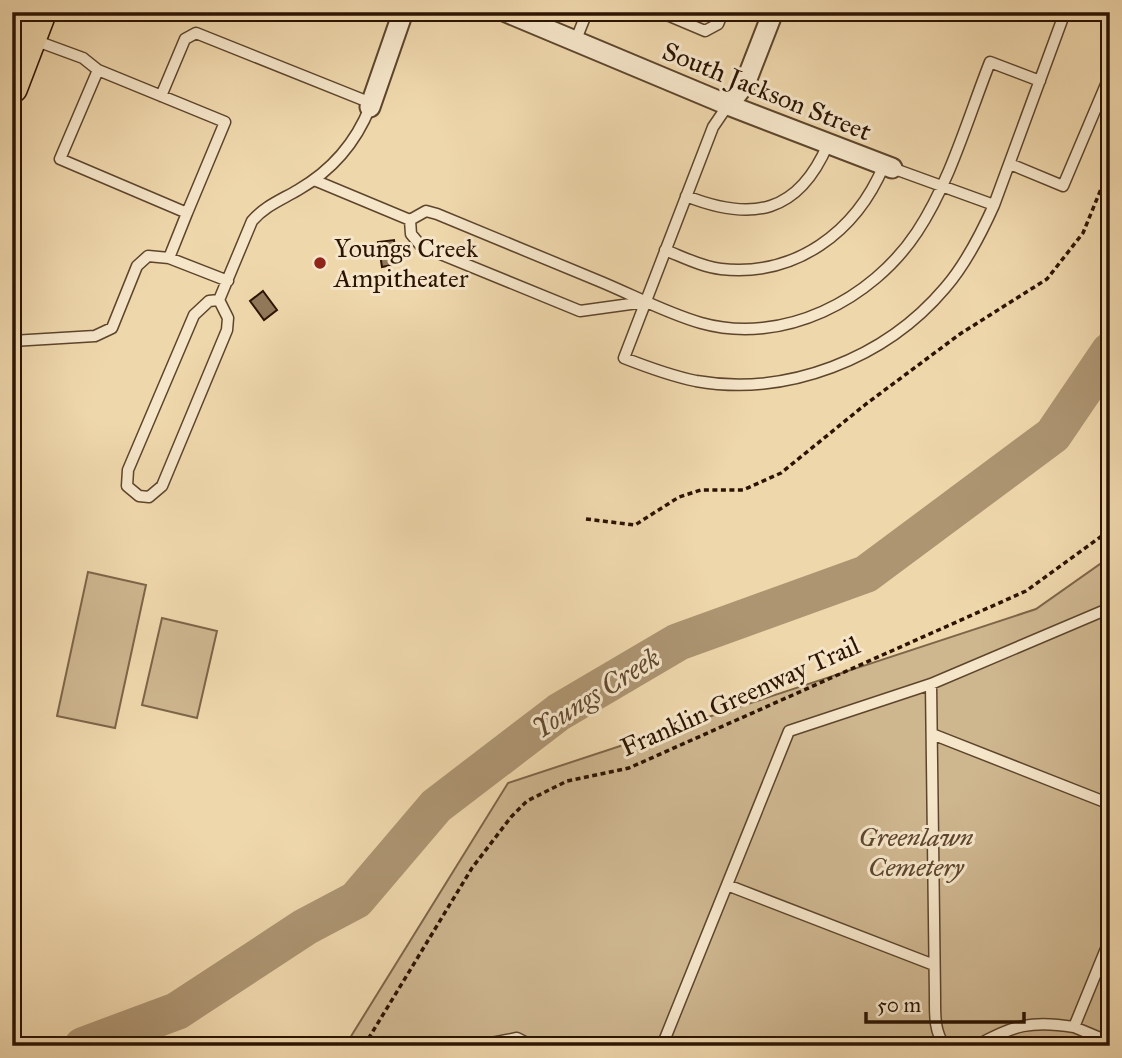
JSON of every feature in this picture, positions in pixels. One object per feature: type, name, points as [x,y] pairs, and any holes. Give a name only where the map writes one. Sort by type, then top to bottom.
[{"type":"main road","points":[[12,88],[35,26]]},
{"type":"street","points":[[370,105],[403,12]]},
{"type":"street","name":"South Jackson Street","points":[[506,12],[728,105],[888,167]]},
{"type":"street","points":[[728,105],[746,84],[773,12]]},
{"type":"lane","points":[[575,42],[587,12]]},
{"type":"lane","points":[[660,12],[705,31],[718,24],[723,12]]},
{"type":"lane","points":[[728,105],[713,127],[624,358],[696,381],[743,385],[795,378],[840,365],[874,349],[911,322],[952,279],[972,251],[994,205],[1065,12]]},
{"type":"lane","points":[[35,26],[83,58],[97,71],[225,122],[169,257]]},
{"type":"lane","points":[[161,96],[185,39],[196,33],[370,105],[353,139],[314,180],[260,211],[252,221],[219,300]]},
{"type":"lane","points":[[411,220],[426,211],[438,214],[703,324],[737,328],[768,327],[823,312],[869,283],[895,259],[917,232],[940,186],[990,62],[1040,81]]},
{"type":"lane","points":[[97,71],[60,159],[187,213]]},
{"type":"lane","points":[[1010,164],[1063,186],[1110,75]]},
{"type":"lane","points":[[686,196],[730,211],[753,211],[771,207],[794,193],[815,170],[828,144]]},
{"type":"lane","points":[[665,250],[720,269],[773,267],[798,259],[836,235],[855,217],[888,167],[994,205]]},
{"type":"lane","points":[[314,180],[411,220]]},
{"type":"lane","points":[[411,220],[411,234],[421,246],[580,311],[646,302]]},
{"type":"lane","points":[[12,341],[95,336],[112,328],[140,261],[148,256],[169,257],[228,281]]},
{"type":"lane","points":[[219,300],[228,318],[227,330],[162,486],[149,497],[139,496],[127,486],[128,470],[194,315],[209,301],[219,300]]},
{"type":"lane","points":[[662,1046],[789,732],[931,684],[1110,608]]},
{"type":"lane","points":[[931,684],[936,1024],[945,1046]]},
{"type":"lane","points":[[932,734],[1110,804]]},
{"type":"lane","points":[[727,885],[934,965]]},
{"type":"lane","points":[[1074,1027],[1110,939]]},
{"type":"lane","points":[[976,1046],[1015,1026],[1042,1022],[1074,1027],[1110,1042]]},
{"type":"lane","points":[[476,1046],[517,1038],[533,1046]]},
{"type":"path","points":[[586,519],[635,525],[679,497],[701,490],[743,490],[781,473],[866,404],[960,334],[1047,279],[1083,233],[1110,167]]},
{"type":"path","name":"Franklin Greenway Trail","points":[[364,1046],[472,868],[511,817],[527,801],[567,781],[629,768],[1026,591],[1110,530]]},
{"type":"green space","name":"Greenlawn Cemetery","points":[[1110,557],[1110,1046],[345,1046],[508,783],[1036,609]]},
{"type":"green space","points":[[88,572],[146,585],[115,728],[57,716]]},
{"type":"green space","points":[[162,618],[217,631],[197,718],[142,705]]},
{"type":"building","points":[[394,240],[397,264],[382,267],[378,242]]},
{"type":"building","points":[[263,291],[277,310],[264,320],[250,301]]},
{"type":"waterway","name":"Youngs Creek","points":[[83,1046],[177,1011],[305,927],[356,900],[436,806],[559,712],[678,642],[866,574],[1053,435],[1110,351]]},
{"type":"place","name":"Youngs Creek Ampitheater","points":[[320,263]]}]
